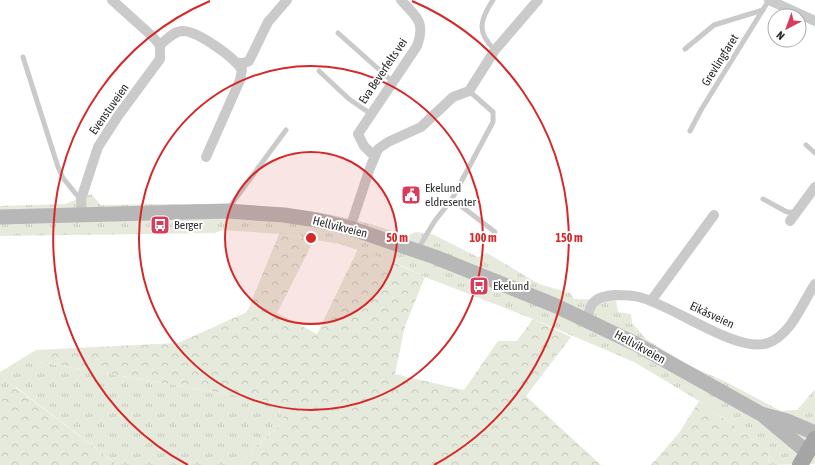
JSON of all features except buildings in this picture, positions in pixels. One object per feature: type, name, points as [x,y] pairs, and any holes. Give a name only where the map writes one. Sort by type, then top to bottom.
[{"type":"main road","name":"Hellvikveien","points":[[0,217],[227,211],[284,215],[317,220],[350,228],[417,250],[524,292],[636,344],[761,414],[808,453]]},
{"type":"main road","name":"Hellvikveien","points":[[761,414],[787,421],[815,433]]},
{"type":"street","points":[[112,0],[160,45],[172,34],[183,31],[200,37],[238,63],[242,70],[240,80],[206,157]]},
{"type":"street","points":[[238,63],[249,61],[268,22],[287,0]]},
{"type":"street","name":"Eva Beverfelts vei","points":[[374,156],[364,146],[358,134],[417,46],[422,34],[418,18],[401,0]]},
{"type":"street","points":[[350,228],[374,156],[378,149],[388,142],[421,127],[453,97],[469,91],[495,50],[538,0]]},
{"type":"street","points":[[769,0],[815,21]]},
{"type":"street","name":"Evenstuveien","points":[[82,215],[81,199],[98,147],[118,116],[157,66],[160,59],[160,45]]},
{"type":"street","points":[[790,220],[815,187]]},
{"type":"street","points":[[651,301],[714,215]]},
{"type":"street","name":"Eikåsveien","points":[[587,320],[593,302],[604,296],[633,296],[651,301],[742,343],[762,344],[777,338],[788,328],[815,284]]},
{"type":"lane","points":[[493,0],[482,17],[481,23],[486,42],[495,50]]},
{"type":"lane","name":"Grevlingfaret","points":[[690,131],[701,110],[769,0]]},
{"type":"lane","points":[[685,49],[714,25],[763,10]]},
{"type":"lane","points":[[338,33],[393,82]]},
{"type":"lane","points":[[23,57],[58,167],[63,178],[81,199]]},
{"type":"lane","points":[[318,71],[349,98],[371,114]]},
{"type":"lane","points":[[417,250],[434,222],[452,199],[492,122],[493,112],[469,91]]},
{"type":"lane","points":[[227,211],[286,130]]},
{"type":"lane","points":[[806,145],[815,153]]},
{"type":"lane","points":[[452,199],[495,232]]},
{"type":"lane","points":[[763,199],[778,209],[787,212],[796,212]]},
{"type":"green space","points":[[91,194],[101,205],[216,204],[293,209],[331,215],[369,224],[406,236],[416,232],[432,234],[478,257],[487,253],[539,284],[570,293],[574,299],[616,300],[618,312],[631,314],[632,323],[646,339],[684,363],[728,383],[781,411],[797,410],[815,389],[815,464],[769,465],[768,450],[699,401],[634,362],[533,319],[425,277],[403,266],[340,244],[279,234],[223,230],[215,233],[0,236],[0,206],[65,204]]},
{"type":"green space","points":[[279,234],[314,240],[277,313],[317,334],[358,249],[425,277],[405,326],[395,374],[464,390],[498,341],[517,341],[533,319],[571,337],[526,396],[601,465],[241,465],[254,448],[285,421],[274,402],[40,362],[36,350],[178,343],[247,312]]},
{"type":"green space","points":[[36,350],[40,362],[274,402],[285,421],[254,448],[241,465],[118,465],[16,387],[0,387],[0,372]]},
{"type":"green space","points":[[0,387],[15,387],[118,465],[0,465]]},
{"type":"green space","points":[[699,401],[768,450],[769,465],[651,465],[679,433]]},
{"type":"place","name":"Ekelund eldresenter","points":[[411,195]]},
{"type":"place","name":"Berger","points":[[160,225]]},
{"type":"place","name":"Ekelund","points":[[479,286]]}]
